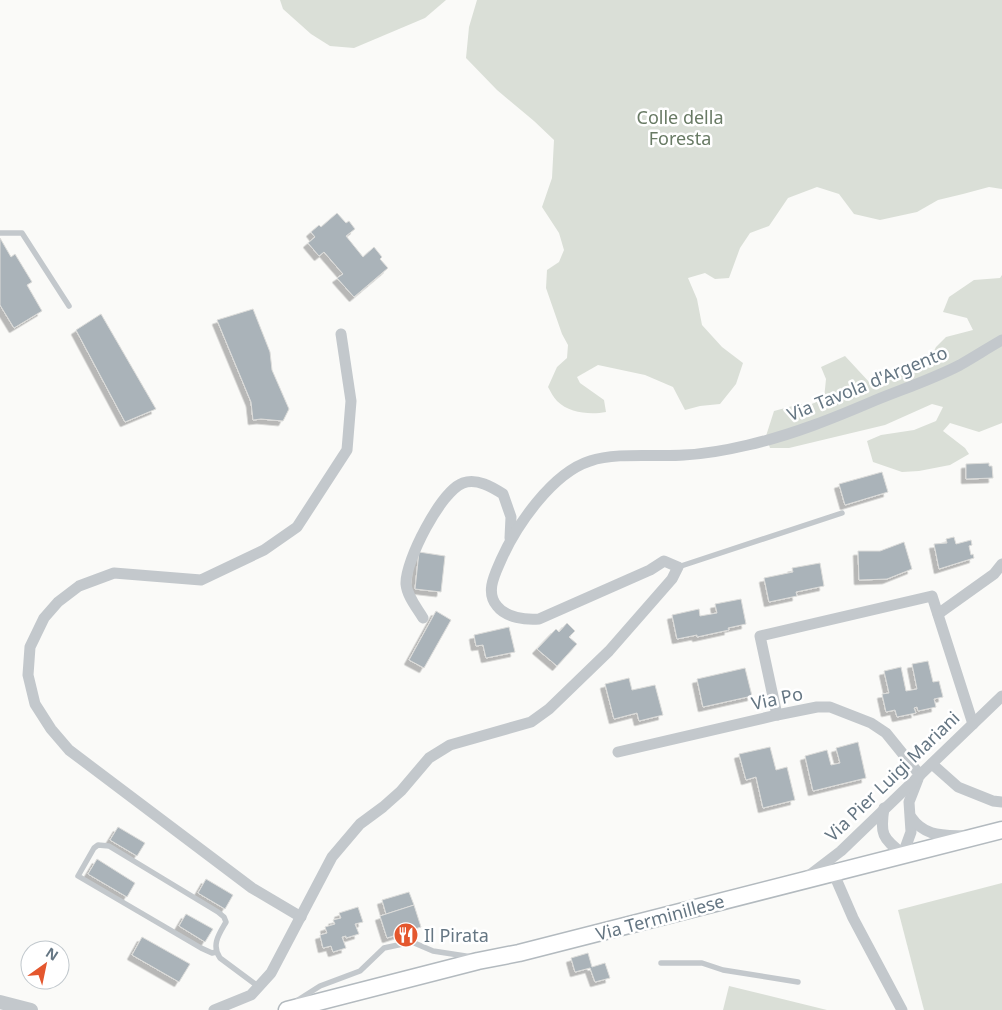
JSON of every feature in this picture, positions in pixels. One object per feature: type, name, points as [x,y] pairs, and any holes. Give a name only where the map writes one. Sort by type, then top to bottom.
[{"type":"main road","name":"Via Terminillese","points":[[303,1007],[478,961],[519,953],[1002,830]]},
{"type":"street","points":[[301,917],[252,888],[69,750],[51,729],[35,704],[28,675],[30,648],[44,618],[58,602],[79,586],[114,572],[201,580],[264,550],[297,527],[347,450],[351,401],[341,334]]},
{"type":"street","name":"Via Tavola d'Argento","points":[[678,567],[664,561],[650,570],[539,619],[525,620],[508,614],[497,607],[491,594],[493,579],[510,540],[525,516],[552,486],[572,470],[590,461],[614,457],[686,455],[748,445],[821,423],[958,366],[1002,340]]},
{"type":"street","points":[[423,618],[411,599],[406,585],[408,571],[432,516],[441,502],[456,487],[465,482],[485,484],[503,494],[511,517],[510,540]]},
{"type":"street","points":[[938,614],[994,574],[1002,564]]},
{"type":"street","points":[[214,1010],[251,995],[271,973],[332,857],[360,824],[401,791],[429,758],[450,745],[531,722],[549,709],[609,651],[672,580],[678,567]]},
{"type":"street","points":[[776,715],[760,636],[932,596],[973,724]]},
{"type":"street","name":"Via Pier Luigi Mariani","points":[[804,879],[842,851],[884,808],[1002,696]]},
{"type":"street","name":"Via Po","points":[[618,752],[776,715],[816,707],[830,707],[872,723],[886,733],[920,775]]},
{"type":"street","points":[[932,764],[958,787],[993,802],[1002,802]]},
{"type":"street","points":[[884,808],[881,827],[884,836],[890,845],[903,854],[911,832],[909,802],[920,775]]},
{"type":"street","points":[[911,817],[924,831],[934,834],[972,837]]},
{"type":"street","points":[[833,872],[853,918],[902,1010]]},
{"type":"street","points":[[0,1002],[31,1010]]},
{"type":"lane","points":[[0,233],[22,233],[69,306]]},
{"type":"lane","points":[[678,567],[842,513]]},
{"type":"lane","points":[[216,952],[212,953],[201,948],[78,876],[94,848],[98,845],[109,846],[224,917],[226,922],[215,943],[216,952],[220,958],[259,987]]},
{"type":"lane","points":[[303,1007],[298,1000],[306,994],[320,986],[360,971],[384,948],[412,942],[433,951],[470,956],[478,961]]},
{"type":"lane","points":[[661,963],[702,963],[723,970],[798,982]]},
{"type":"green space","points":[[280,0],[446,0],[425,18],[354,48],[330,46],[311,34],[283,9]]},
{"type":"green space","name":"Colle della Foresta","points":[[477,0],[1002,0],[1002,189],[989,187],[938,200],[917,212],[880,220],[854,214],[839,194],[817,187],[788,198],[769,226],[750,233],[740,248],[729,278],[715,279],[705,273],[688,278],[697,299],[702,325],[722,347],[743,363],[736,384],[720,404],[685,410],[673,387],[645,375],[598,365],[577,377],[580,383],[604,400],[606,412],[587,413],[574,411],[557,401],[548,387],[557,367],[567,358],[568,345],[562,334],[546,288],[547,270],[559,262],[564,250],[559,233],[542,207],[552,178],[554,140],[497,90],[466,58],[469,27]]},
{"type":"green space","points":[[1002,275],[1002,423],[979,432],[950,423],[943,431],[965,448],[969,454],[950,465],[919,471],[902,472],[873,462],[867,441],[881,435],[914,430],[936,421],[943,407],[932,404],[885,425],[789,448],[770,448],[766,436],[774,411],[800,404],[809,405],[824,399],[826,379],[821,367],[845,356],[870,383],[890,380],[931,357],[936,347],[946,337],[973,330],[967,318],[943,312],[949,297],[974,280],[1000,278]]},
{"type":"green space","points":[[1002,883],[1002,1010],[924,1010],[898,910]]},
{"type":"green space","points":[[729,986],[827,1010],[723,1010]]},
{"type":"building","points":[[337,213],[346,223],[349,221],[355,229],[346,236],[363,257],[374,247],[382,257],[380,259],[388,268],[354,297],[337,278],[343,274],[324,252],[319,256],[308,243],[315,237],[311,232],[319,225],[321,227]]},
{"type":"building","points":[[0,238],[11,257],[15,254],[32,282],[27,285],[42,311],[14,328],[0,305]]},
{"type":"building","points":[[253,309],[270,352],[272,370],[289,409],[283,421],[253,420],[251,402],[217,320]]},
{"type":"building","points":[[101,314],[156,409],[125,422],[76,330]]},
{"type":"building","points":[[989,463],[989,466],[992,466],[993,478],[966,479],[966,464]]},
{"type":"building","points":[[882,472],[888,492],[845,505],[839,484]]},
{"type":"building","points":[[954,537],[956,544],[971,540],[972,545],[969,546],[971,555],[973,554],[974,558],[939,569],[934,544],[947,543],[946,539]]},
{"type":"building","points":[[904,542],[912,569],[887,579],[859,580],[858,551],[880,551]]},
{"type":"building","points":[[419,552],[445,556],[441,592],[415,589]]},
{"type":"building","points":[[820,563],[824,586],[796,592],[797,596],[769,602],[764,578],[793,572],[792,568]]},
{"type":"building","points":[[741,599],[746,624],[697,637],[697,635],[677,639],[672,615],[699,609],[700,616],[717,613],[715,604]]},
{"type":"building","points":[[436,611],[451,620],[424,668],[409,660]]},
{"type":"building","points":[[567,623],[575,631],[569,637],[577,644],[557,666],[537,649],[556,629],[559,632]]},
{"type":"building","points":[[509,627],[515,652],[486,658],[483,645],[476,646],[474,635]]},
{"type":"building","points":[[928,661],[933,682],[939,681],[943,697],[934,699],[936,707],[918,711],[917,707],[914,708],[916,713],[897,717],[895,710],[886,712],[882,694],[889,693],[884,671],[901,667],[906,691],[917,689],[912,664]]},
{"type":"building","points":[[745,668],[752,696],[703,707],[697,679]]},
{"type":"building","points":[[629,678],[632,690],[655,685],[663,715],[639,721],[637,713],[614,719],[605,684]]},
{"type":"building","points":[[858,742],[866,778],[813,791],[805,756],[827,750],[831,765],[840,763],[836,748]]},
{"type":"building","points":[[770,747],[776,770],[787,767],[795,800],[763,808],[756,777],[746,780],[739,754]]},
{"type":"building","points":[[118,827],[145,843],[137,856],[110,840]]},
{"type":"building","points":[[97,859],[135,883],[127,897],[88,874]]},
{"type":"building","points":[[206,879],[233,895],[225,909],[198,893]]},
{"type":"building","points":[[409,892],[414,905],[386,914],[382,900]]},
{"type":"building","points":[[414,905],[421,927],[387,938],[380,916]]},
{"type":"building","points":[[358,907],[363,922],[355,924],[359,934],[346,938],[346,936],[342,937],[346,948],[333,952],[331,946],[323,948],[320,935],[327,933],[325,927],[335,924],[333,920],[341,918],[339,913]]},
{"type":"building","points":[[186,914],[213,929],[205,942],[179,926]]},
{"type":"building","points":[[142,937],[190,964],[179,982],[132,955]]},
{"type":"building","points":[[588,953],[592,967],[605,963],[610,978],[595,982],[590,968],[575,972],[571,958]]},
{"type":"place","name":"Il Pirata","points":[[406,935]]}]
